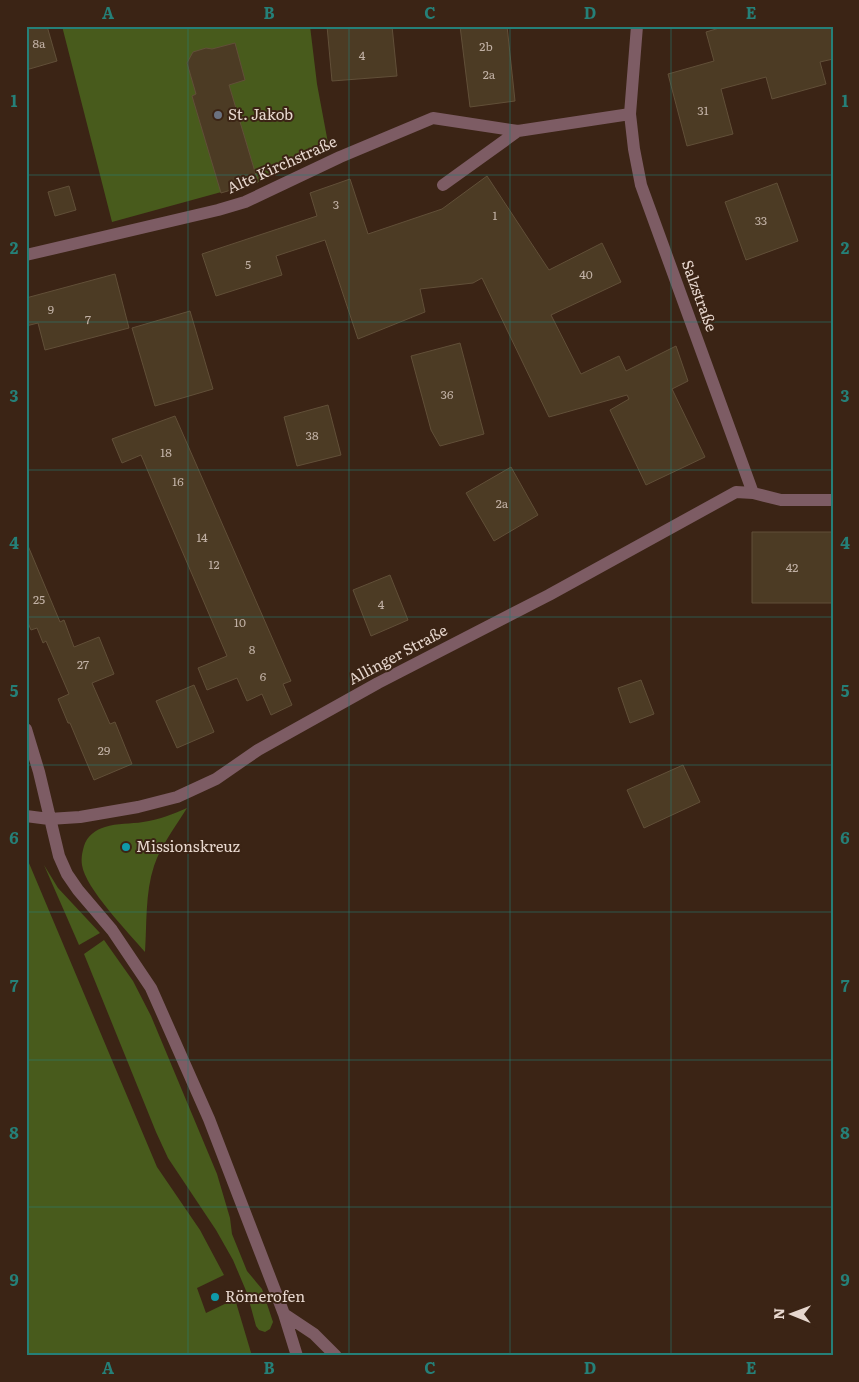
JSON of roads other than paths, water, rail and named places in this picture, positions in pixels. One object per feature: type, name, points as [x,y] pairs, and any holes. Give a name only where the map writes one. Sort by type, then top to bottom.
[{"type":"street","name":"Salzstraße","points":[[637,26],[630,114],[641,185],[753,492]]},
{"type":"street","name":"Alte Kirchstraße","points":[[26,255],[246,202],[340,157],[432,118],[518,131],[630,114]]},
{"type":"street","name":"Alte Kirchstraße","points":[[443,185],[518,131]]},
{"type":"street","name":"Allinger Straße","points":[[26,816],[49,819],[80,817],[138,807],[177,797],[216,779],[267,745],[378,683],[549,595],[736,492],[753,492]]},
{"type":"street","points":[[753,492],[781,500],[833,500]]},
{"type":"street","points":[[26,729],[39,772],[59,856],[67,874],[78,890],[112,930],[151,988],[209,1119],[284,1314],[297,1356]]},
{"type":"street","points":[[284,1314],[314,1334],[336,1356]]},
{"type":"place","name":"St. Jakob","points":[[218,115]]},
{"type":"place","name":"Missionskreuz","points":[[126,847]]},
{"type":"place","name":"Römerofen","points":[[215,1297]]}]
